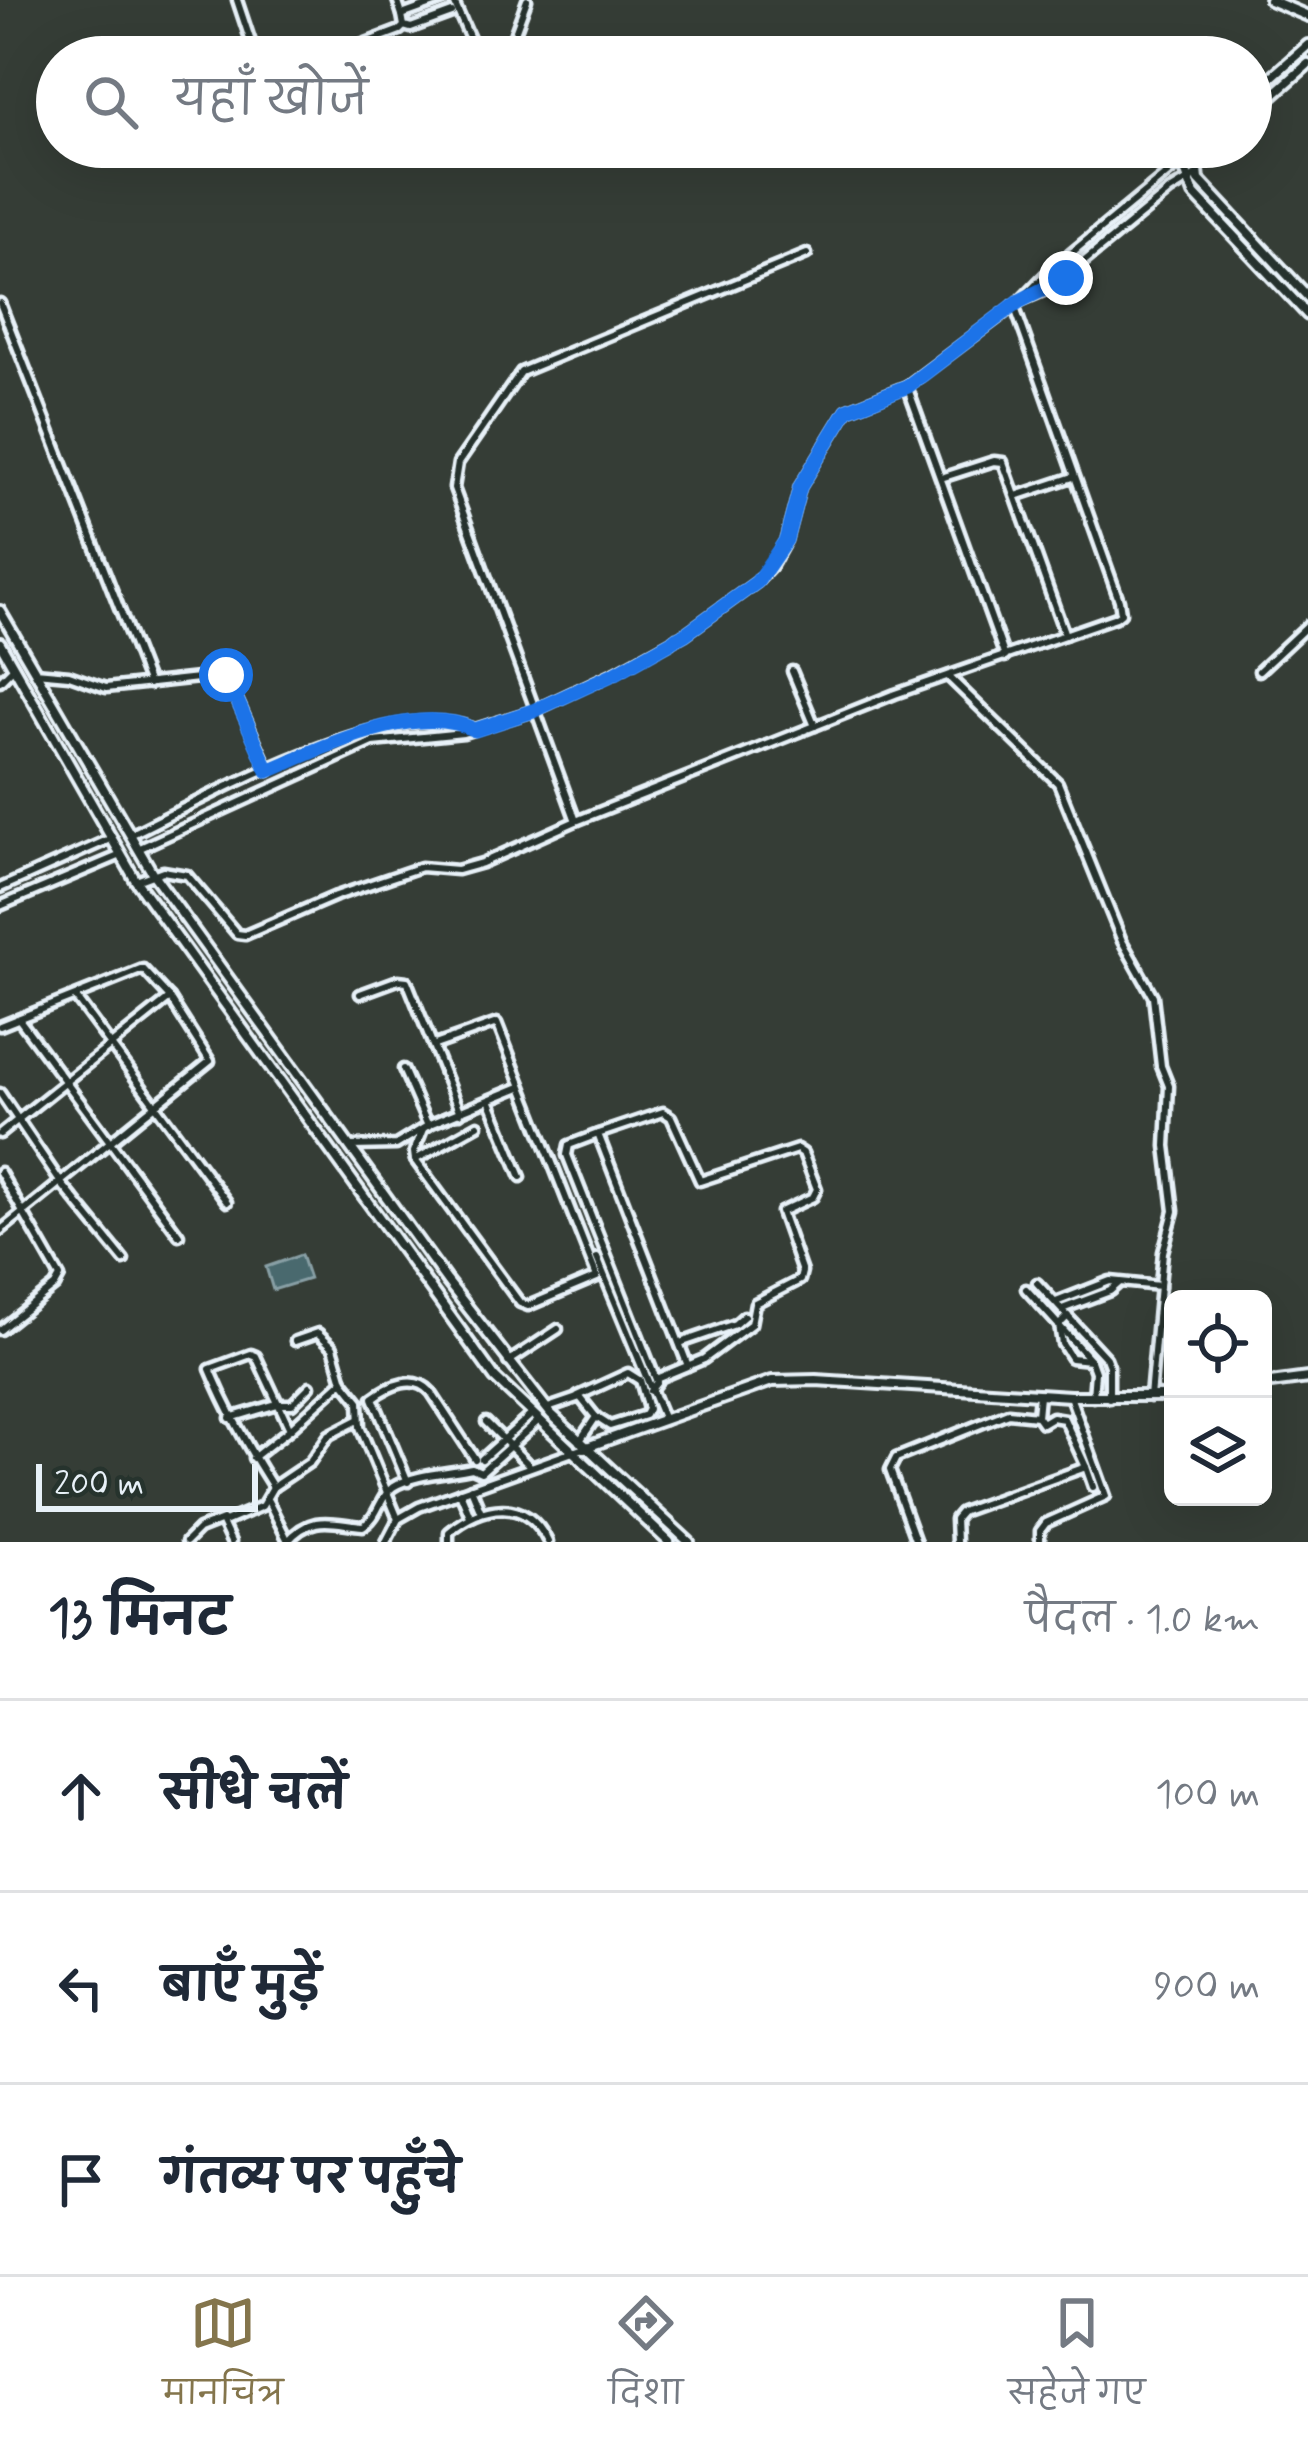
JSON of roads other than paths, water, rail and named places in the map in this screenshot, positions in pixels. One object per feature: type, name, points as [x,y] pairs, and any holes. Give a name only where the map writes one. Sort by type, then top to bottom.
[{"type":"street","points":[[237,0],[249,36]]},
{"type":"street","points":[[397,0],[404,26]]},
{"type":"street","points":[[402,15],[441,0]]},
{"type":"street","points":[[453,0],[469,36]]},
{"type":"street","points":[[514,36],[527,0]]},
{"type":"street","points":[[1270,0],[1308,16]]},
{"type":"street","points":[[380,36],[452,13]]},
{"type":"street","points":[[1272,77],[1308,45]]},
{"type":"street","points":[[1272,96],[1308,64]]},
{"type":"street","points":[[138,849],[373,742],[475,730],[533,711],[616,673],[685,634],[757,582],[786,540],[800,487],[838,420],[860,403],[908,386],[1178,168]]},
{"type":"street","points":[[1185,168],[1308,297]]},
{"type":"street","points":[[1195,168],[1193,194],[1308,315]]},
{"type":"street","points":[[1016,303],[1053,287],[1191,178]]},
{"type":"street","points":[[1139,198],[1148,210]]},
{"type":"street","points":[[1108,224],[1119,235]]},
{"type":"street","points":[[1072,253],[1082,265]]},
{"type":"street","points":[[576,821],[454,488],[458,463],[526,368],[669,314],[807,254]]},
{"type":"street","points":[[136,881],[172,870],[188,875],[237,934],[244,935],[407,871],[429,866],[457,870],[482,863],[815,726],[1121,613],[1016,303]]},
{"type":"street","points":[[0,304],[149,684]]},
{"type":"street","points":[[908,386],[1005,657]]},
{"type":"street","points":[[941,478],[999,461],[1006,466],[1066,636]]},
{"type":"street","points":[[1016,496],[1073,476]]},
{"type":"street","points":[[0,610],[152,874],[508,1362],[582,1445],[689,1542]]},
{"type":"street","points":[[1259,671],[1308,625]]},
{"type":"street","points":[[0,643],[136,881],[495,1378],[669,1542]]},
{"type":"street","points":[[0,681],[14,668]]},
{"type":"street","points":[[792,671],[815,726]]},
{"type":"street","points":[[35,672],[80,677],[101,688],[228,676],[268,771]]},
{"type":"street","points":[[948,676],[1058,783],[1122,941],[1153,996],[1161,1066],[1169,1086],[1166,1146],[1174,1211],[1160,1286],[1150,1397]]},
{"type":"street","points":[[130,835],[268,771],[387,725],[461,724],[475,730]]},
{"type":"street","points":[[0,888],[112,838]]},
{"type":"street","points":[[0,906],[121,855]]},
{"type":"street","points":[[0,1026],[143,968],[170,998],[210,1061],[0,1231]]},
{"type":"street","points":[[360,994],[404,980],[460,1113]]},
{"type":"street","points":[[76,998],[227,1202]]},
{"type":"street","points":[[0,1134],[170,998]]},
{"type":"street","points":[[20,1019],[179,1235]]},
{"type":"street","points":[[403,1069],[425,1128],[415,1160],[523,1305],[594,1280],[597,1273],[496,1022],[435,1045]]},
{"type":"street","points":[[352,1147],[397,1145],[425,1128],[522,1087]]},
{"type":"street","points":[[0,1093],[62,1183],[124,1260]]},
{"type":"street","points":[[489,1101],[520,1177]]},
{"type":"street","points":[[547,1409],[628,1373],[656,1379],[688,1366],[751,1324],[755,1303],[800,1280],[802,1272],[781,1212],[813,1197],[817,1185],[803,1153],[791,1149],[700,1181],[665,1112],[569,1145],[567,1155],[656,1379],[650,1391]]},
{"type":"street","points":[[415,1160],[478,1125]]},
{"type":"street","points":[[598,1134],[688,1366]]},
{"type":"street","points":[[0,1172],[60,1277],[0,1330]]},
{"type":"street","points":[[597,1258],[643,1379],[664,1420]]},
{"type":"street","points":[[1062,1309],[1121,1280],[1160,1286]]},
{"type":"street","points":[[1037,1283],[1108,1363],[1108,1398]]},
{"type":"street","points":[[1026,1289],[1092,1364],[1093,1397]]},
{"type":"street","points":[[1062,1309],[1062,1344],[1071,1358],[1108,1363]]},
{"type":"street","points":[[680,1343],[735,1324],[744,1316]]},
{"type":"street","points":[[508,1362],[558,1329]]},
{"type":"street","points":[[295,1341],[322,1334],[361,1407]]},
{"type":"street","points":[[274,1487],[230,1418],[210,1369],[256,1356],[290,1429]]},
{"type":"street","points":[[1272,1383],[1308,1378]]},
{"type":"street","points":[[578,1396],[610,1426],[645,1415],[643,1379]]},
{"type":"street","points":[[386,1542],[398,1519],[466,1490],[758,1384],[789,1379],[1054,1396],[1164,1396]]},
{"type":"street","points":[[253,1458],[344,1381]]},
{"type":"street","points":[[398,1519],[358,1420],[361,1407],[373,1398],[412,1381],[423,1384],[452,1420],[475,1465],[466,1490],[470,1516]]},
{"type":"street","points":[[230,1418],[295,1403],[310,1386]]},
{"type":"street","points":[[1037,1416],[1039,1395]]},
{"type":"street","points":[[916,1542],[890,1470],[892,1462],[1008,1413],[1037,1416],[1046,1423],[1052,1417],[1054,1396]]},
{"type":"street","points":[[1040,1542],[1046,1523],[1105,1498],[1070,1396]]},
{"type":"street","points":[[373,1398],[408,1482]]},
{"type":"street","points":[[582,1445],[596,1417]]},
{"type":"street","points":[[1052,1417],[1067,1422],[1093,1486]]},
{"type":"street","points":[[268,1499],[288,1541],[297,1532],[334,1520],[363,1526],[373,1521],[387,1492],[475,1465],[534,1418]]},
{"type":"street","points":[[186,1542],[209,1523],[262,1506],[274,1487],[310,1462],[329,1436],[358,1420]]},
{"type":"street","points":[[486,1422],[531,1467]]},
{"type":"street","points":[[956,1542],[955,1519],[961,1512],[1085,1467]]},
{"type":"street","points":[[466,1490],[481,1512]]},
{"type":"street","points":[[449,1542],[449,1532],[470,1516],[504,1508],[531,1518],[548,1542]]},
{"type":"street","points":[[226,1520],[222,1528],[231,1542]]},
{"type":"water","points":[[301,1255],[309,1279],[273,1290],[266,1267]]}]
